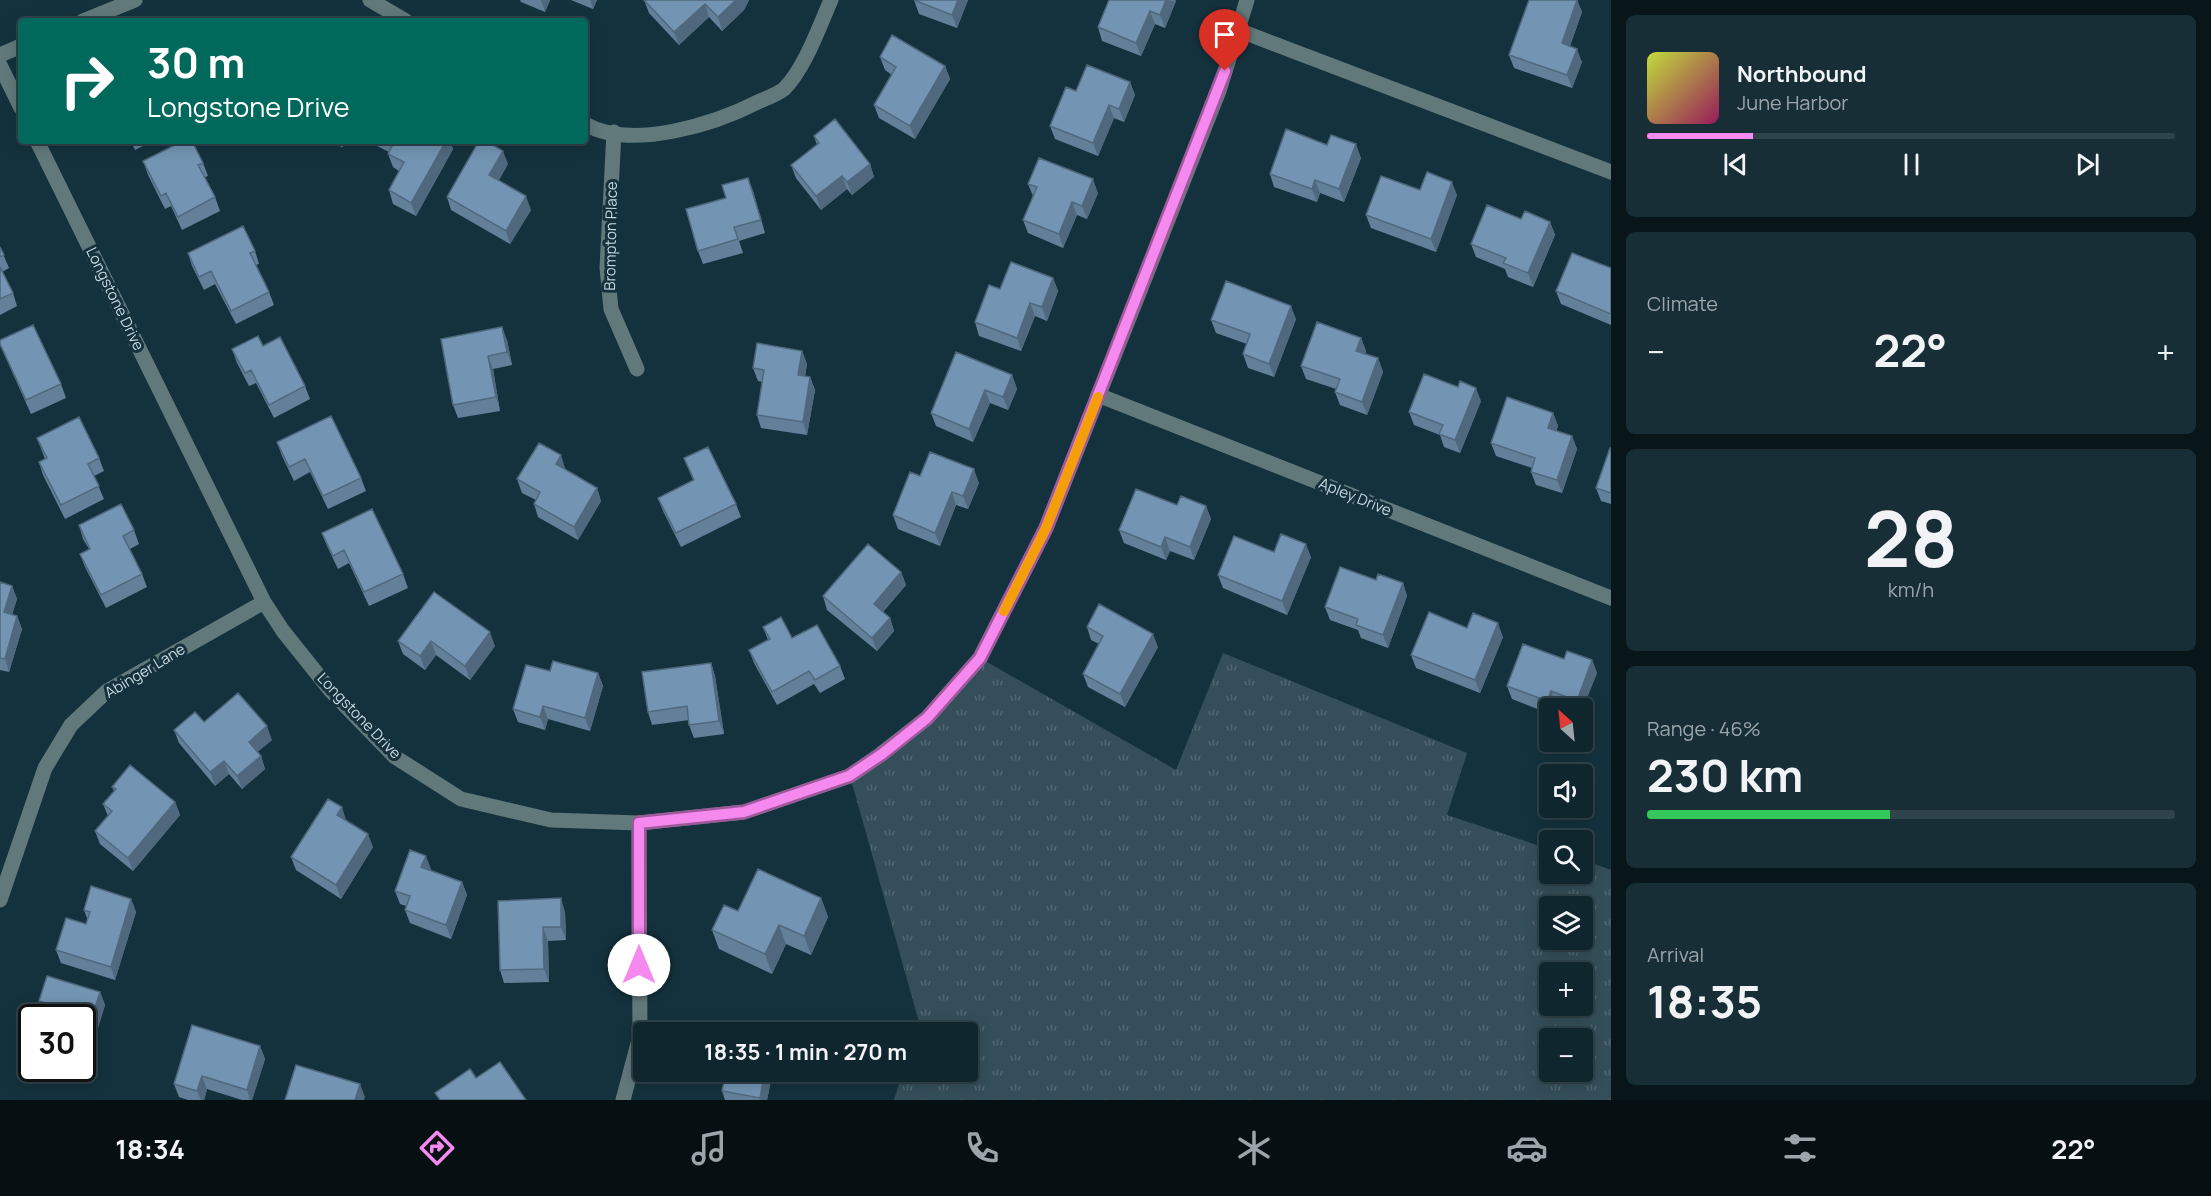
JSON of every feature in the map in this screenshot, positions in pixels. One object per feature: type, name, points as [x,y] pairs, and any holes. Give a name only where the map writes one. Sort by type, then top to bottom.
[{"type":"street","points":[[90,18],[135,0]]},
{"type":"street","points":[[370,0],[401,18]]},
{"type":"street","points":[[588,126],[634,136],[684,130],[740,112],[783,89],[805,57],[831,0]]},
{"type":"street","name":"Longstone Drive","points":[[38,144],[264,602],[283,631],[331,691],[395,757],[461,799],[551,820],[639,823],[744,812],[849,776],[882,754],[927,718],[980,658],[1046,528],[1218,92],[1247,0]]},
{"type":"street","points":[[1238,30],[1611,172]]},
{"type":"street","points":[[0,55],[18,47]]},
{"type":"street","points":[[0,65],[18,102]]},
{"type":"street","name":"Brompton Place","points":[[614,132],[608,268],[610,309],[637,369]]},
{"type":"street","name":"Apley Drive","points":[[1098,395],[1611,598]]},
{"type":"street","name":"Abinger Lane","points":[[0,900],[45,768],[71,725],[107,691],[264,602]]},
{"type":"street","points":[[623,1100],[640,1036],[639,823]]},
{"type":"green space","points":[[1223,653],[1467,753],[1447,815],[1539,846],[1539,884],[1593,884],[1593,864],[1611,870],[1611,1100],[894,1100],[900,1082],[978,1082],[978,1022],[919,1022],[850,776],[881,754],[980,658],[1176,770]]},
{"type":"building","points":[[644,0],[736,0],[718,17],[705,4],[674,32]]},
{"type":"building","points":[[914,0],[958,0],[952,15]]},
{"type":"building","points":[[1109,0],[1166,0],[1160,15],[1150,11],[1136,43],[1098,27]]},
{"type":"building","points":[[1529,0],[1577,0],[1562,43],[1577,49],[1567,75],[1509,55]]},
{"type":"building","points":[[892,35],[945,66],[910,126],[874,105],[896,67],[880,57]]},
{"type":"building","points":[[1087,65],[1130,82],[1119,109],[1109,105],[1093,143],[1050,126],[1066,87],[1076,91]]},
{"type":"building","points":[[835,119],[870,164],[847,182],[842,176],[816,196],[791,165],[819,143],[814,136]]},
{"type":"building","points":[[1286,129],[1327,145],[1331,135],[1356,144],[1339,189],[1315,180],[1312,189],[1270,174]]},
{"type":"building","points":[[177,144],[194,144],[203,163],[198,165],[215,197],[178,217],[166,193],[161,196],[143,161]]},
{"type":"building","points":[[393,144],[444,144],[411,203],[389,190],[404,162],[388,154]]},
{"type":"building","points":[[477,144],[491,144],[503,151],[489,175],[526,196],[506,231],[447,197]]},
{"type":"building","points":[[1039,158],[1093,179],[1082,206],[1072,202],[1059,234],[1023,220],[1037,187],[1028,184]]},
{"type":"building","points":[[1427,172],[1452,182],[1431,239],[1366,215],[1381,176],[1420,190]]},
{"type":"building","points":[[748,178],[761,220],[734,227],[738,239],[698,251],[686,209],[726,198],[722,185]]},
{"type":"building","points":[[1487,205],[1521,219],[1525,211],[1550,222],[1528,273],[1503,263],[1506,258],[1471,244]]},
{"type":"building","points":[[243,226],[255,251],[250,253],[269,292],[231,311],[211,271],[199,277],[188,253]]},
{"type":"building","points":[[1572,253],[1611,268],[1611,314],[1556,291]]},
{"type":"building","points":[[1011,262],[1053,278],[1042,307],[1030,303],[1017,338],[975,322],[989,285],[1000,289]]},
{"type":"building","points":[[0,267],[13,293],[0,299]]},
{"type":"building","points":[[1226,281],[1291,306],[1269,364],[1243,354],[1250,334],[1211,320]]},
{"type":"building","points":[[1317,322],[1361,338],[1356,351],[1378,358],[1362,402],[1335,392],[1340,379],[1301,366]]},
{"type":"building","points":[[33,325],[61,384],[26,400],[0,340]]},
{"type":"building","points":[[502,327],[507,352],[488,356],[496,397],[453,405],[441,339]]},
{"type":"building","points":[[258,336],[263,346],[280,337],[305,386],[269,405],[251,370],[245,373],[232,349]]},
{"type":"building","points":[[757,343],[802,351],[798,375],[810,377],[803,422],[757,415],[764,370],[753,368]]},
{"type":"building","points":[[956,352],[1012,375],[1003,397],[985,390],[969,429],[931,413]]},
{"type":"building","points":[[1424,374],[1458,387],[1460,381],[1476,388],[1455,440],[1439,434],[1443,425],[1409,412]]},
{"type":"building","points":[[1507,397],[1553,413],[1548,428],[1572,436],[1557,480],[1531,472],[1535,458],[1491,443]]},
{"type":"building","points":[[331,416],[361,478],[323,496],[305,459],[289,467],[277,442]]},
{"type":"building","points":[[79,417],[99,458],[88,464],[99,486],[61,505],[39,462],[47,458],[37,438]]},
{"type":"building","points":[[539,443],[561,455],[556,464],[597,488],[574,527],[534,504],[540,492],[517,479]]},
{"type":"building","points":[[708,447],[736,504],[676,533],[658,498],[694,480],[684,458]]},
{"type":"building","points":[[1611,448],[1611,493],[1596,488]]},
{"type":"building","points":[[930,452],[974,469],[963,496],[952,492],[935,533],[893,515],[910,472],[920,476]]},
{"type":"building","points":[[1136,489],[1177,505],[1181,496],[1206,506],[1190,547],[1165,537],[1161,547],[1119,530]]},
{"type":"building","points":[[121,504],[134,530],[123,536],[142,574],[101,595],[80,554],[90,549],[79,525]]},
{"type":"building","points":[[372,509],[403,574],[364,592],[344,550],[333,556],[322,533]]},
{"type":"building","points":[[1281,534],[1306,544],[1282,601],[1218,575],[1234,536],[1274,552]]},
{"type":"building","points":[[868,544],[901,572],[874,604],[890,618],[872,638],[823,596]]},
{"type":"building","points":[[1340,567],[1376,580],[1378,574],[1403,583],[1383,635],[1356,625],[1358,619],[1325,607]]},
{"type":"building","points":[[0,582],[12,586],[4,612],[17,616],[5,659],[0,658]]},
{"type":"building","points":[[434,592],[490,632],[465,666],[431,641],[420,656],[398,641]]},
{"type":"building","points":[[1099,604],[1153,634],[1120,694],[1083,674],[1103,636],[1087,627]]},
{"type":"building","points":[[1429,612],[1467,628],[1473,613],[1498,623],[1475,680],[1411,655]]},
{"type":"building","points":[[781,617],[792,638],[817,625],[840,666],[815,680],[809,671],[772,692],[749,650],[770,639],[763,627]]},
{"type":"building","points":[[1523,644],[1564,659],[1567,651],[1592,660],[1578,698],[1569,698],[1551,691],[1548,698],[1539,698],[1507,686]]},
{"type":"building","points":[[553,661],[598,673],[585,718],[543,706],[540,717],[513,709],[526,665],[550,671]]},
{"type":"building","points":[[711,663],[719,721],[689,725],[687,706],[648,712],[642,672]]},
{"type":"building","points":[[238,693],[267,726],[249,742],[261,756],[237,776],[224,761],[210,772],[174,730],[195,712],[204,722]]},
{"type":"building","points":[[130,765],[175,802],[128,858],[95,831],[112,811],[103,804],[116,789],[112,787]]},
{"type":"building","points":[[328,799],[342,807],[337,815],[368,834],[336,885],[291,857]]},
{"type":"building","points":[[410,850],[426,856],[421,867],[462,882],[446,925],[405,910],[410,896],[395,891]]},
{"type":"building","points":[[758,869],[821,898],[804,936],[779,925],[765,954],[712,930],[724,905],[738,911]]},
{"type":"building","points":[[91,886],[131,899],[111,967],[56,950],[66,918],[86,924],[90,912],[84,910]]},
{"type":"building","points":[[561,898],[561,927],[543,927],[544,969],[500,970],[498,901]]},
{"type":"building","points":[[47,976],[100,992],[96,1005],[51,1004],[39,1001]]},
{"type":"building","points":[[192,1025],[260,1046],[247,1090],[202,1076],[197,1091],[174,1084]]},
{"type":"building","points":[[500,1062],[526,1100],[440,1100],[435,1093],[470,1069],[476,1078]]},
{"type":"building","points":[[296,1065],[360,1084],[355,1100],[285,1100]]},
{"type":"building","points":[[724,1082],[763,1082],[760,1098],[722,1091]]},
{"type":"slow traffic","points":[[1004,611],[1046,528],[1098,397]]},
{"type":"route","points":[[639,965],[639,823],[744,812],[849,776],[882,754],[927,718],[980,658],[1046,528],[1225,71]]}]
